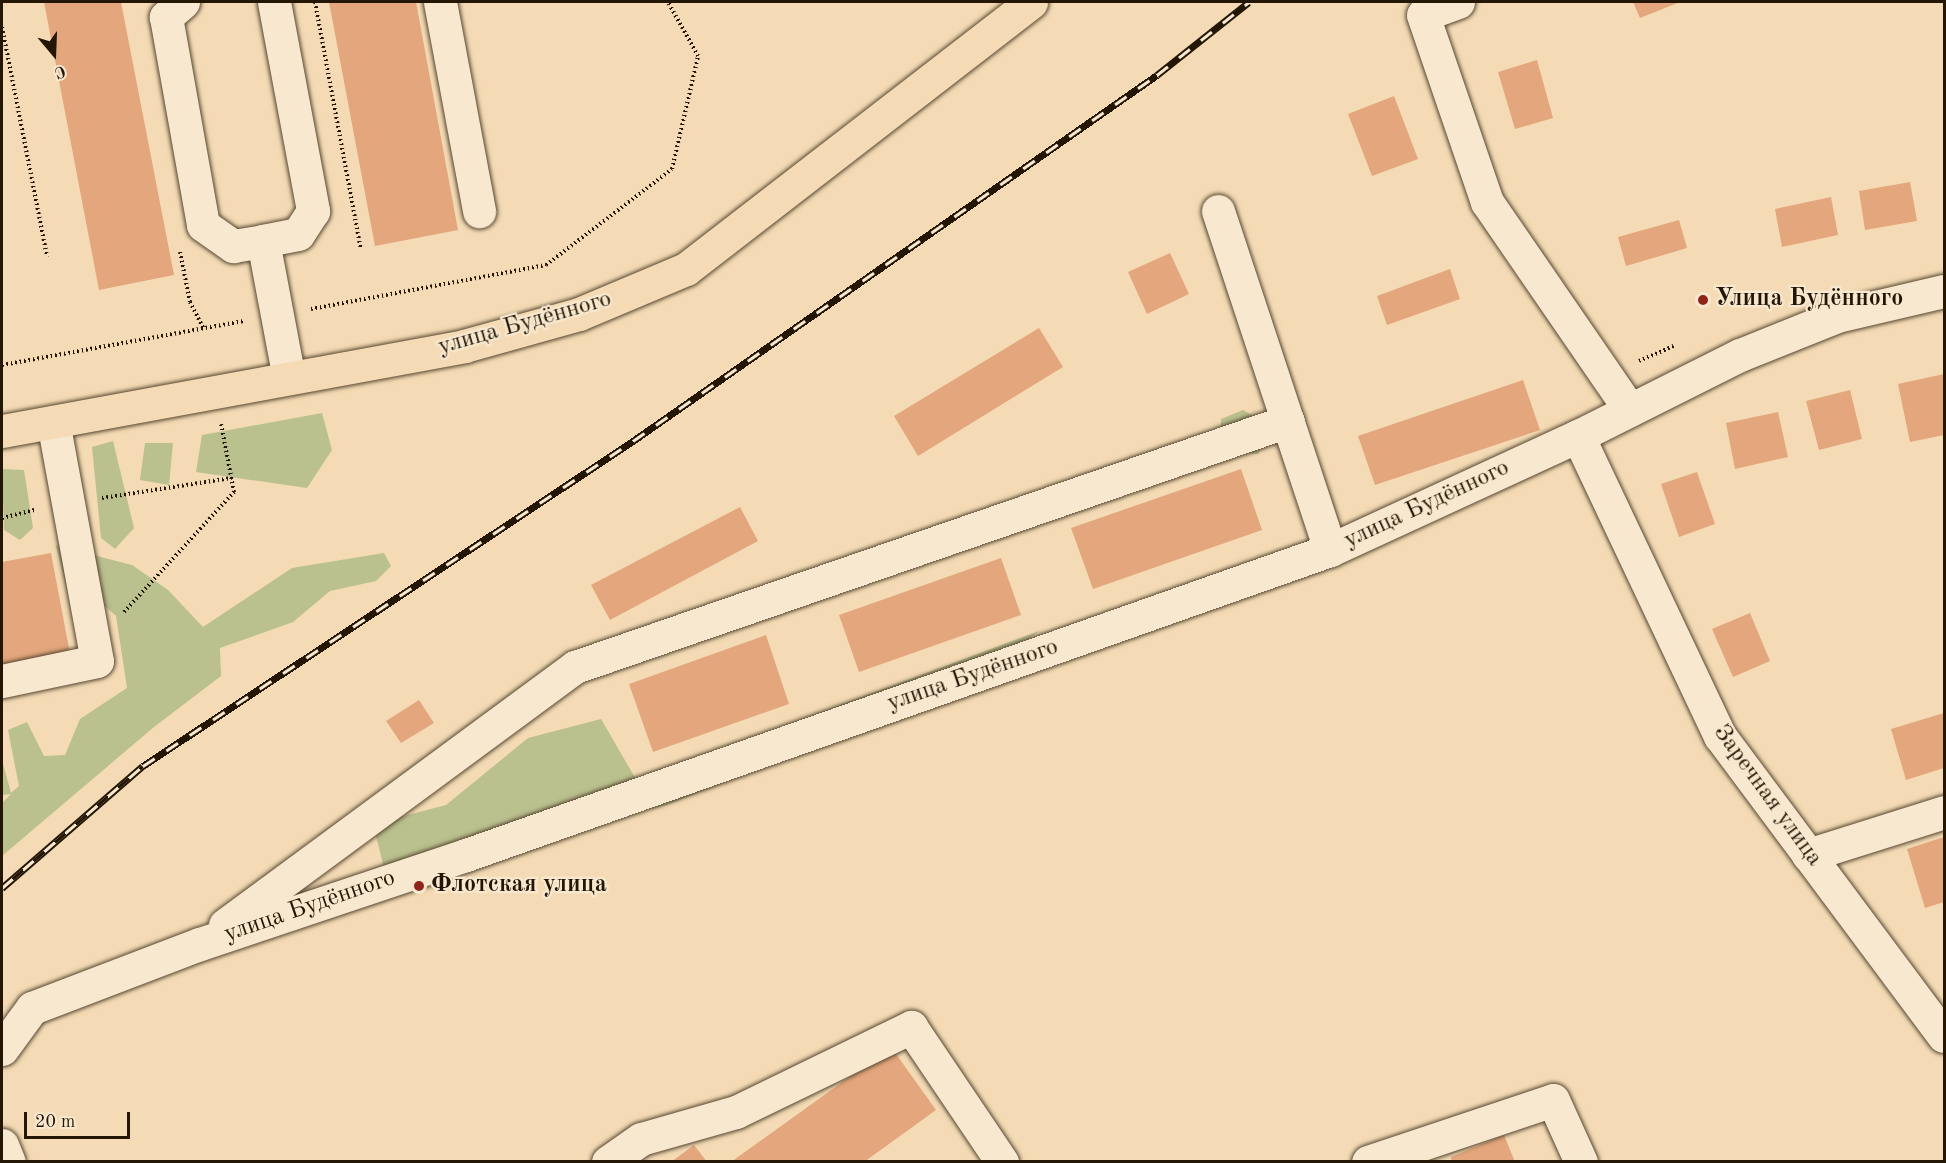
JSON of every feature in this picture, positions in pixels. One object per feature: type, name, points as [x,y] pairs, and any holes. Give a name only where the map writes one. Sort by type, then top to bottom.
[{"type":"main road","name":"улица Будённого","points":[[2,431],[464,345],[579,314],[686,269],[1031,2]]},
{"type":"street","points":[[183,2],[166,17],[203,225],[233,246],[298,234],[313,211],[274,2]]},
{"type":"street","points":[[440,2],[479,211]]},
{"type":"street","points":[[1458,2],[1423,15],[1488,202],[1630,410]]},
{"type":"street","points":[[1218,211],[1330,550]]},
{"type":"street","points":[[263,241],[289,378]]},
{"type":"street","name":"улица Будённого","points":[[2,1048],[32,1008],[200,944],[466,855],[1330,550],[1578,436],[1740,355],[1837,316],[1944,291]]},
{"type":"street","points":[[200,944],[575,667],[1288,421]]},
{"type":"street","points":[[2,681],[98,661],[52,422]]},
{"type":"street","name":"Заречная улица","points":[[1578,436],[1720,736],[1944,1036]]},
{"type":"street","points":[[1808,855],[1944,812]]},
{"type":"street","points":[[608,1161],[641,1139],[736,1112],[911,1027],[1002,1161]]},
{"type":"street","points":[[1368,1161],[1553,1100],[1581,1161]]},
{"type":"street","points":[[2,1145],[9,1161]]},
{"type":"path","points":[[315,2],[361,249]]},
{"type":"path","points":[[2,365],[546,265],[672,169],[698,56],[668,2]]},
{"type":"path","points":[[2,27],[47,257]]},
{"type":"path","points":[[2,52],[7,56]]},
{"type":"path","points":[[94,644],[234,492],[219,414]]},
{"type":"path","points":[[2,518],[68,503],[231,478]]},
{"type":"green space","points":[[1243,410],[1273,427],[1258,454],[1220,452],[1221,419]]},
{"type":"green space","points":[[322,413],[332,450],[307,488],[196,472],[202,435]]},
{"type":"green space","points":[[113,441],[134,528],[115,549],[101,538],[92,447]]},
{"type":"green space","points":[[145,443],[173,443],[169,485],[140,480]]},
{"type":"green space","points":[[2,469],[24,470],[33,528],[20,540],[4,530]]},
{"type":"green space","points":[[63,541],[89,554],[132,565],[168,590],[203,627],[292,568],[384,553],[391,566],[376,581],[330,591],[293,622],[220,648],[221,676],[154,727],[2,856],[2,803],[11,794],[2,795],[2,760],[11,793],[19,786],[8,730],[27,722],[44,756],[65,755],[80,719],[127,688],[116,616],[89,592],[67,590],[56,546]]},
{"type":"green space","points":[[1039,631],[969,687],[667,805],[384,868],[373,824],[446,805],[528,738],[601,719],[637,781]]},
{"type":"building","points":[[44,2],[121,2],[174,275],[99,290]]},
{"type":"building","points":[[329,2],[416,2],[458,230],[375,246]]},
{"type":"building","points":[[1633,2],[1680,2],[1640,18]]},
{"type":"building","points":[[1537,60],[1553,118],[1515,129],[1498,72]]},
{"type":"building","points":[[1394,96],[1418,159],[1372,176],[1348,114]]},
{"type":"building","points":[[1910,182],[1917,221],[1865,230],[1859,191]]},
{"type":"building","points":[[1831,197],[1838,235],[1782,247],[1775,209]]},
{"type":"building","points":[[1679,220],[1687,248],[1626,266],[1618,237]]},
{"type":"building","points":[[1170,253],[1189,294],[1147,314],[1128,272]]},
{"type":"building","points":[[1450,269],[1460,299],[1387,325],[1377,296]]},
{"type":"building","points":[[1039,328],[1063,367],[918,456],[894,416]]},
{"type":"building","points":[[1944,374],[1944,435],[1910,442],[1898,384]]},
{"type":"building","points":[[1523,380],[1540,430],[1375,485],[1358,436]]},
{"type":"building","points":[[1850,390],[1862,439],[1819,450],[1806,401]]},
{"type":"building","points":[[1778,412],[1788,457],[1735,469],[1726,423]]},
{"type":"building","points":[[1241,469],[1262,530],[1093,589],[1071,528]]},
{"type":"building","points":[[1697,472],[1715,524],[1679,537],[1661,484]]},
{"type":"building","points":[[740,507],[758,541],[610,620],[591,585]]},
{"type":"building","points":[[51,553],[71,659],[2,672],[2,562]]},
{"type":"building","points":[[1001,558],[1021,615],[859,672],[839,615]]},
{"type":"building","points":[[1750,613],[1770,661],[1733,677],[1712,629]]},
{"type":"building","points":[[766,635],[789,704],[653,752],[629,684]]},
{"type":"building","points":[[419,700],[434,723],[401,743],[386,721]]},
{"type":"building","points":[[1944,713],[1944,768],[1906,780],[1891,729]]},
{"type":"building","points":[[1944,837],[1944,902],[1925,908],[1907,849]]},
{"type":"building","points":[[891,1047],[936,1110],[864,1162],[731,1162]]},
{"type":"building","points":[[1504,1135],[1515,1162],[1452,1162],[1451,1157]]},
{"type":"building","points":[[694,1145],[707,1162],[671,1162]]},
{"type":"railway","points":[[2,888],[143,766],[633,441],[1157,75],[1249,2]]},
{"type":"place","name":"Улица Будённого","points":[[1703,300]]},
{"type":"place","name":"Флотская улица","points":[[419,886]]}]
